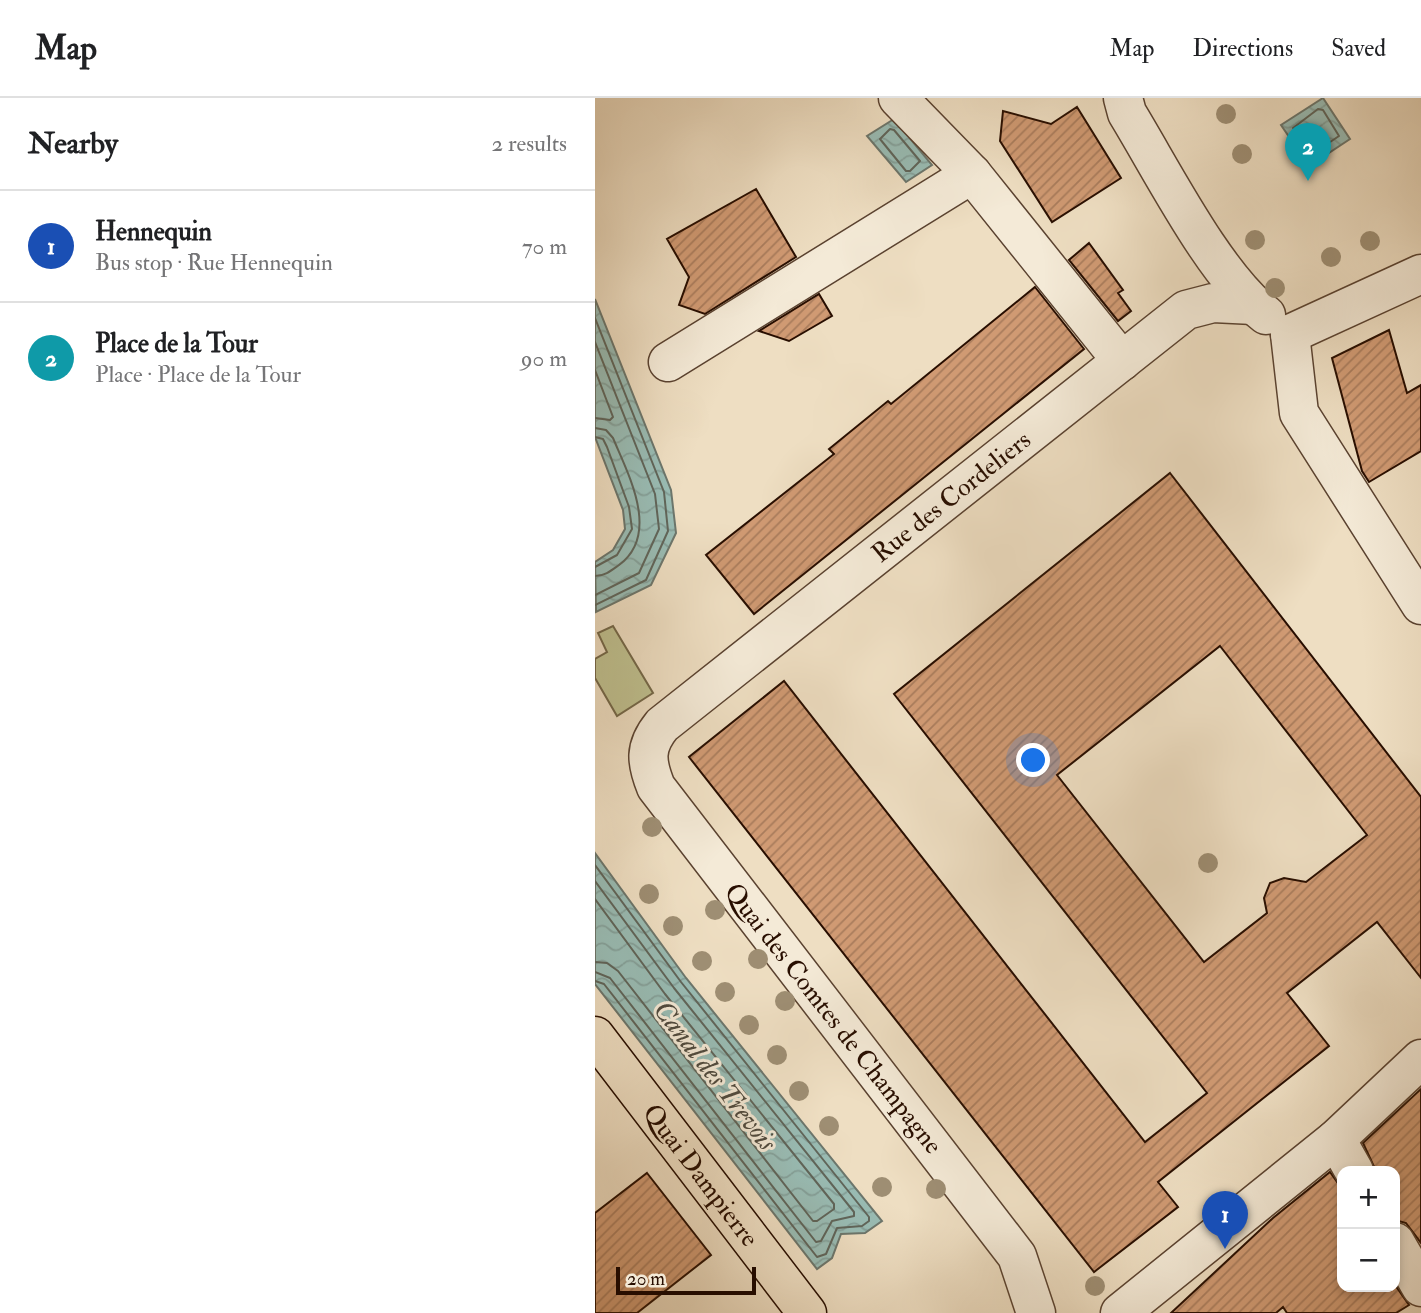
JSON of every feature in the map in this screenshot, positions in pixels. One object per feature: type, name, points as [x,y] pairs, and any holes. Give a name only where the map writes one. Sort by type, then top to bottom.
[{"type":"main road","name":"Quai Dampierre","points":[[595,1036],[807,1313]]},
{"type":"street","points":[[898,98],[972,174],[1122,361]]},
{"type":"street","points":[[1123,98],[1126,113],[1213,253],[1254,305],[1290,334],[1299,413],[1421,605]]},
{"type":"street","points":[[668,362],[972,174]]},
{"type":"street","points":[[1290,334],[1421,274]]},
{"type":"street","name":"Rue des Cordeliers","points":[[662,725],[1186,310],[1213,303],[1254,305]]},
{"type":"street","name":"Quai des Comtes de Champagne","points":[[662,725],[649,740],[646,763],[656,787],[1017,1256],[1036,1313]]},
{"type":"street","points":[[1120,1313],[1345,1155],[1421,1059]]},
{"type":"street","points":[[1400,1250],[1421,1287]]},
{"type":"green space","points":[[613,626],[653,693],[617,716],[595,678],[595,659],[607,652],[598,633]]},
{"type":"water","points":[[1323,98],[1350,139],[1309,166],[1281,125]]},
{"type":"water","points":[[894,119],[932,165],[906,182],[867,136]]},
{"type":"water","points":[[595,299],[671,490],[676,533],[651,585],[596,612],[595,562],[613,550],[625,529],[623,510],[595,437]]},
{"type":"water","name":"Canal des Trevois","points":[[595,853],[686,978],[882,1221],[865,1233],[841,1234],[832,1258],[817,1269],[595,984]]},
{"type":"building","points":[[1077,107],[1121,178],[1052,222],[1000,141],[1003,111],[1051,124]]},
{"type":"building","points":[[756,189],[796,257],[705,314],[679,305],[689,277],[667,239]]},
{"type":"building","points":[[1089,243],[1123,290],[1118,293],[1131,311],[1118,321],[1069,260]]},
{"type":"building","points":[[1035,287],[1084,349],[754,614],[706,555],[834,454],[829,449],[888,401],[891,404]]},
{"type":"building","points":[[819,294],[832,316],[789,341],[759,331]]},
{"type":"building","points":[[1389,330],[1407,393],[1421,385],[1421,451],[1369,482],[1362,471],[1332,358]]},
{"type":"building","points":[[1170,473],[1421,797],[1421,978],[1377,922],[1287,993],[1329,1046],[1158,1182],[1178,1207],[1094,1272],[689,757],[784,681],[1145,1142],[1207,1093],[894,694]],"holes":[[[1220,646],[1367,835],[1306,882],[1284,878],[1270,883],[1264,898],[1267,913],[1204,962],[1057,775]]]},
{"type":"building","points":[[1421,1089],[1421,1243],[1406,1223],[1400,1221],[1400,1166],[1374,1166],[1363,1143]]},
{"type":"building","points":[[1330,1172],[1337,1182],[1337,1292],[1400,1292],[1409,1305],[1396,1313],[1287,1313],[1283,1307],[1276,1313],[1171,1313],[1273,1218]]},
{"type":"building","points":[[647,1173],[711,1255],[637,1313],[595,1313],[595,1213]]},
{"type":"place","name":"Place de la Tour","points":[[1308,181]]},
{"type":"place","name":"Hennequin","points":[[1225,1249]]}]
